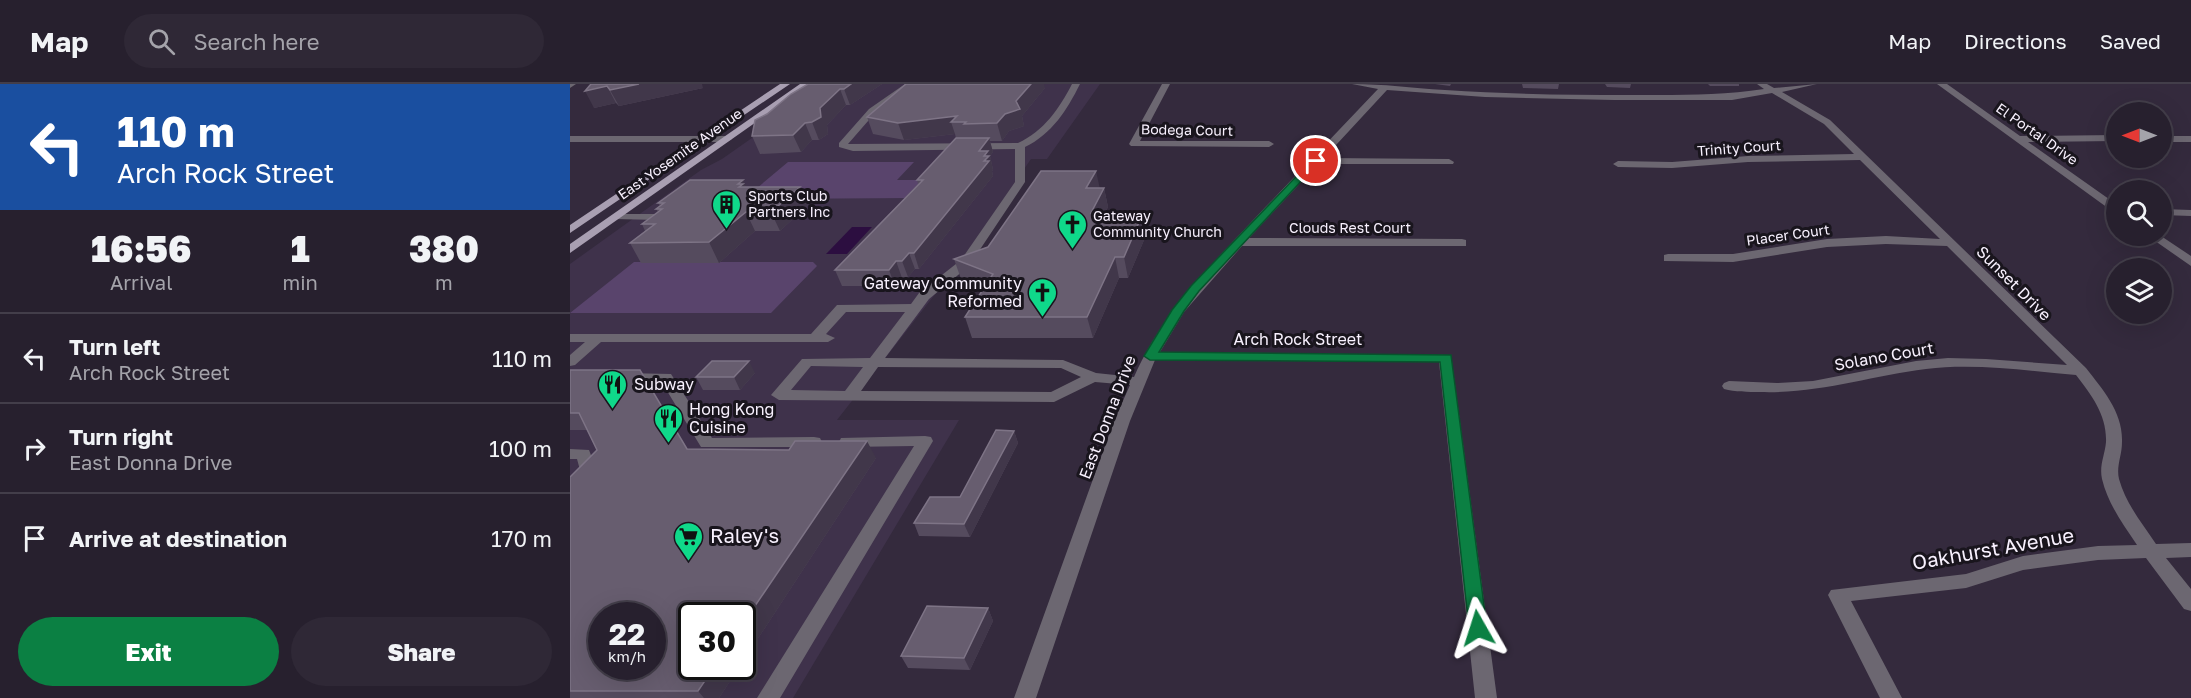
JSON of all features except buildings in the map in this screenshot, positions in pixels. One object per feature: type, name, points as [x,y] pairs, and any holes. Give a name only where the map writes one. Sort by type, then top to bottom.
[{"type":"main road","name":"East Yosemite Avenue","points":[[570,230],[786,84]]},
{"type":"main road","name":"East Yosemite Avenue","points":[[570,249],[806,84]]},
{"type":"street","points":[[911,84],[872,111],[842,145],[854,148],[1020,146],[1036,140],[1056,118],[1076,84]]},
{"type":"street","name":"Bodega Court","points":[[1166,84],[1134,144],[1269,144]]},
{"type":"street","points":[[1356,84],[1453,94],[1716,98],[1766,87],[1813,84]]},
{"type":"street","points":[[1583,84],[1590,97]]},
{"type":"street","name":"El Portal Drive","points":[[1941,84],[2106,202]]},
{"type":"street","name":"East Donna Drive","points":[[1025,698],[1122,422],[1150,356],[1189,296],[1387,86]]},
{"type":"street","name":"Sunset Drive","points":[[1766,87],[1817,115],[2081,371],[2104,402],[2111,418],[2114,443],[2109,463],[2110,477],[2118,502],[2150,550],[2191,603]]},
{"type":"street","points":[[2018,139],[2106,138]]},
{"type":"street","points":[[570,139],[727,139]]},
{"type":"street","points":[[2172,139],[2191,139]]},
{"type":"street","points":[[849,396],[924,296],[964,263],[1020,183],[1020,146]]},
{"type":"street","name":"Trinity Court","points":[[1618,164],[1672,165],[1748,159],[1862,157]]},
{"type":"street","points":[[1316,161],[1449,162]]},
{"type":"street","points":[[2172,212],[2191,213]]},
{"type":"street","points":[[617,217],[660,217]]},
{"type":"street","name":"Placer Court","points":[[1668,258],[1733,258],[1827,243],[1886,240],[1950,243]]},
{"type":"street","name":"Clouds Rest Court","points":[[1238,242],[1462,243]]},
{"type":"street","points":[[2168,246],[2191,262]]},
{"type":"street","points":[[815,338],[842,308],[915,308]]},
{"type":"street","points":[[570,338],[828,338],[779,395],[1054,397],[1092,377]]},
{"type":"street","points":[[570,362],[598,338]]},
{"type":"street","name":"Arch Rock Street","points":[[1150,356],[1446,358],[1486,698]]},
{"type":"street","points":[[807,362],[1063,364],[1092,377],[1139,382]]},
{"type":"street","name":"Solano Court","points":[[1729,386],[1771,388],[1824,385],[1902,367],[1932,363],[2015,365],[2081,371]]},
{"type":"street","points":[[606,376],[666,377],[707,443],[925,441],[768,698]]},
{"type":"street","points":[[570,454],[583,454],[589,471],[570,490]]},
{"type":"street","name":"Oakhurst Avenue","points":[[1891,698],[1839,595],[1966,581],[2024,562],[2098,553],[2191,550]]},
{"type":"shaded area","points":[[829,84],[1100,84],[1047,159],[1031,159],[961,261],[837,420],[959,420],[793,698],[570,698],[570,264],[701,170],[722,159]]},
{"type":"shaded area","points":[[788,162],[914,162],[897,180],[929,180],[913,198],[744,199]]},
{"type":"shaded area","points":[[852,227],[872,227],[847,254],[826,254]]},
{"type":"shaded area","points":[[634,262],[813,262],[817,266],[771,313],[570,313]]},
{"type":"place","name":"Sports Club Partners Inc","points":[[727,230]]},
{"type":"place","name":"Gateway Community Church","points":[[1072,250]]},
{"type":"place","name":"Gateway Community Reformed","points":[[1043,318]]},
{"type":"place","name":"Subway","points":[[613,410]]},
{"type":"place","name":"Hong Kong Cuisine","points":[[668,444]]},
{"type":"place","name":"Raley's","points":[[689,562]]},
{"type":"route","points":[[1316,161],[1195,289],[1178,310],[1150,356],[1446,358],[1478,628]]}]
